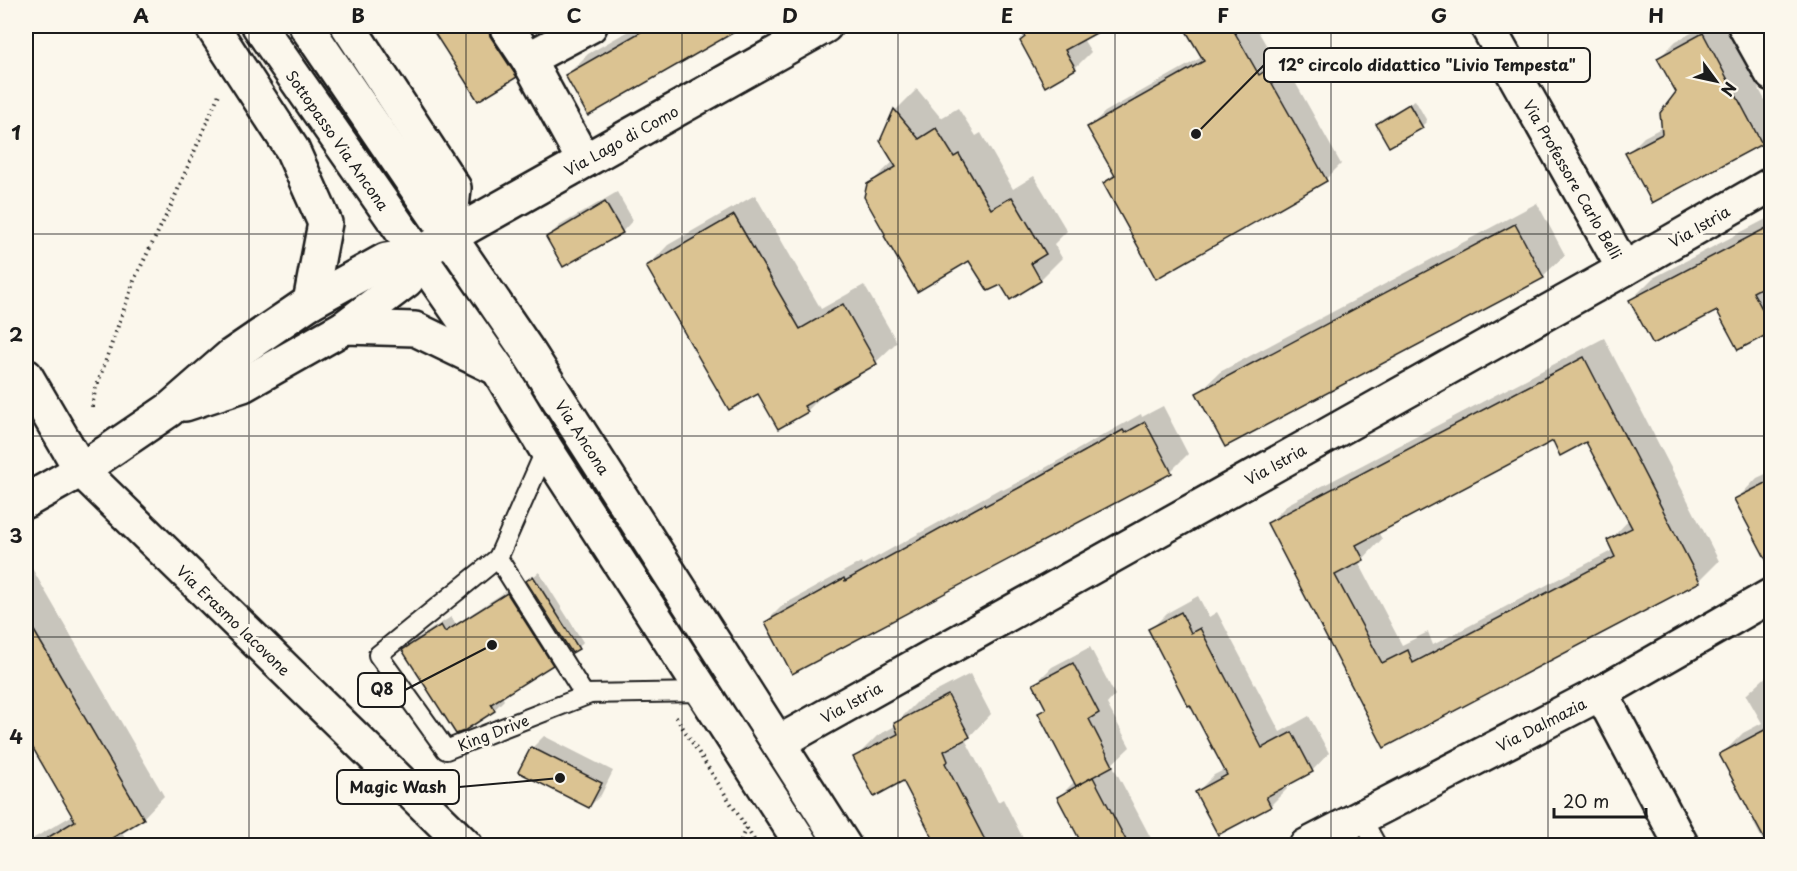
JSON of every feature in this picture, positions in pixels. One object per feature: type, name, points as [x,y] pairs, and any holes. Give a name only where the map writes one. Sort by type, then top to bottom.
[{"type":"street","points":[[212,26],[292,148],[325,223],[310,302]]},
{"type":"street","name":"Sottopasso Via Ancona","points":[[259,26],[417,255]]},
{"type":"street","points":[[306,26],[449,238]]},
{"type":"street","points":[[348,26],[454,188],[449,238]]},
{"type":"street","points":[[506,26],[528,59],[584,161]]},
{"type":"street","points":[[528,59],[590,26]]},
{"type":"street","name":"Via Lago di Como","points":[[26,501],[81,470],[169,410],[231,356],[310,302],[387,260],[417,255],[449,238],[825,26]]},
{"type":"street","name":"Via Professore Carlo Belli","points":[[1486,26],[1624,269]]},
{"type":"street","points":[[1745,26],[1772,75]]},
{"type":"street","name":"Via Istria","points":[[778,743],[1772,184]]},
{"type":"street","name":"Via Ancona","points":[[449,238],[529,353],[844,846]]},
{"type":"street","points":[[417,255],[498,369],[546,449],[803,846]]},
{"type":"street","name":"Via Lago di Como","points":[[169,410],[243,385],[345,327],[407,280],[417,255]]},
{"type":"street","points":[[345,327],[415,329],[498,369]]},
{"type":"street","name":"Via Erasmo Iacovone","points":[[26,376],[81,470],[466,846]]},
{"type":"street","name":"Via Dalmazia","points":[[1306,846],[1601,693],[1772,595]]},
{"type":"street","points":[[1601,693],[1683,846]]},
{"type":"lane","points":[[546,449],[498,558],[584,694],[704,692]]},
{"type":"lane","name":"King Drive","points":[[498,558],[378,656],[447,750],[590,694]]},
{"type":"lane","points":[[1361,817],[1377,846]]},
{"type":"path","points":[[92,407],[95,391],[135,278],[170,208],[222,88]]},
{"type":"path","points":[[660,693],[758,846]]},
{"type":"path","points":[[738,846],[746,827]]},
{"type":"building","points":[[430,26],[488,26],[490,36],[517,77],[478,101]]},
{"type":"building","points":[[651,26],[745,26],[588,116],[565,75]]},
{"type":"building","points":[[1018,26],[1109,26],[1065,50],[1076,69],[1045,87],[1020,41],[1025,37]]},
{"type":"building","points":[[1183,26],[1231,26],[1259,75],[1265,71],[1327,181],[1156,279],[1103,183],[1115,176],[1087,127],[1204,61]]},
{"type":"building","points":[[1703,33],[1762,144],[1652,203],[1625,153],[1662,134],[1660,113],[1676,92],[1657,58]]},
{"type":"building","points":[[1409,104],[1423,128],[1389,147],[1376,124]]},
{"type":"building","points":[[894,109],[919,139],[936,128],[954,157],[959,154],[991,209],[1012,197],[1046,254],[1031,263],[1041,281],[1010,300],[1001,285],[988,291],[969,261],[917,292],[864,197],[867,184],[896,167],[880,141]]},
{"type":"building","points":[[605,202],[623,233],[563,267],[546,237]]},
{"type":"building","points":[[734,215],[800,329],[843,304],[877,364],[804,406],[808,412],[778,429],[758,394],[729,410],[646,266]]},
{"type":"building","points":[[1515,224],[1544,278],[1225,447],[1196,393]]},
{"type":"building","points":[[1772,225],[1772,282],[1753,292],[1772,327],[1772,332],[1738,350],[1717,311],[1653,344],[1629,300]]},
{"type":"building","points":[[1584,357],[1700,582],[1384,748],[1267,523]],"holes":[[[1553,441],[1560,456],[1586,442],[1632,528],[1607,540],[1615,557],[1413,663],[1408,650],[1382,663],[1335,575],[1364,560],[1356,545]]]},
{"type":"building","points":[[1145,422],[1172,473],[792,674],[765,622],[1123,430],[1125,433]]},
{"type":"building","points":[[1772,480],[1772,571],[1734,499]]},
{"type":"building","points":[[533,576],[579,649],[572,653],[526,581]]},
{"type":"building","points":[[507,593],[553,665],[491,704],[495,711],[456,734],[402,650],[441,625],[445,632]]},
{"type":"building","points":[[1181,612],[1191,633],[1200,628],[1262,748],[1292,732],[1313,772],[1266,797],[1271,807],[1218,835],[1195,792],[1227,775],[1148,629]]},
{"type":"building","points":[[26,617],[144,819],[99,846],[34,846],[75,821],[26,736]]},
{"type":"building","points":[[1073,663],[1099,713],[1089,719],[1113,766],[1076,786],[1038,713],[1046,709],[1033,684]]},
{"type":"building","points":[[948,695],[970,737],[944,751],[948,761],[945,763],[988,846],[937,846],[903,781],[874,797],[853,757],[898,734],[894,723]]},
{"type":"building","points":[[1772,726],[1772,846],[1768,846],[1719,754]]},
{"type":"building","points":[[531,747],[602,783],[589,808],[518,772]]},
{"type":"building","points":[[1093,777],[1129,846],[1083,846],[1057,797]]},
{"type":"place","name":"12° circolo didattico \"Livio Tempesta\"","points":[[1196,134]]},
{"type":"place","name":"Q8","points":[[492,645]]},
{"type":"place","name":"Magic Wash","points":[[560,778]]}]
